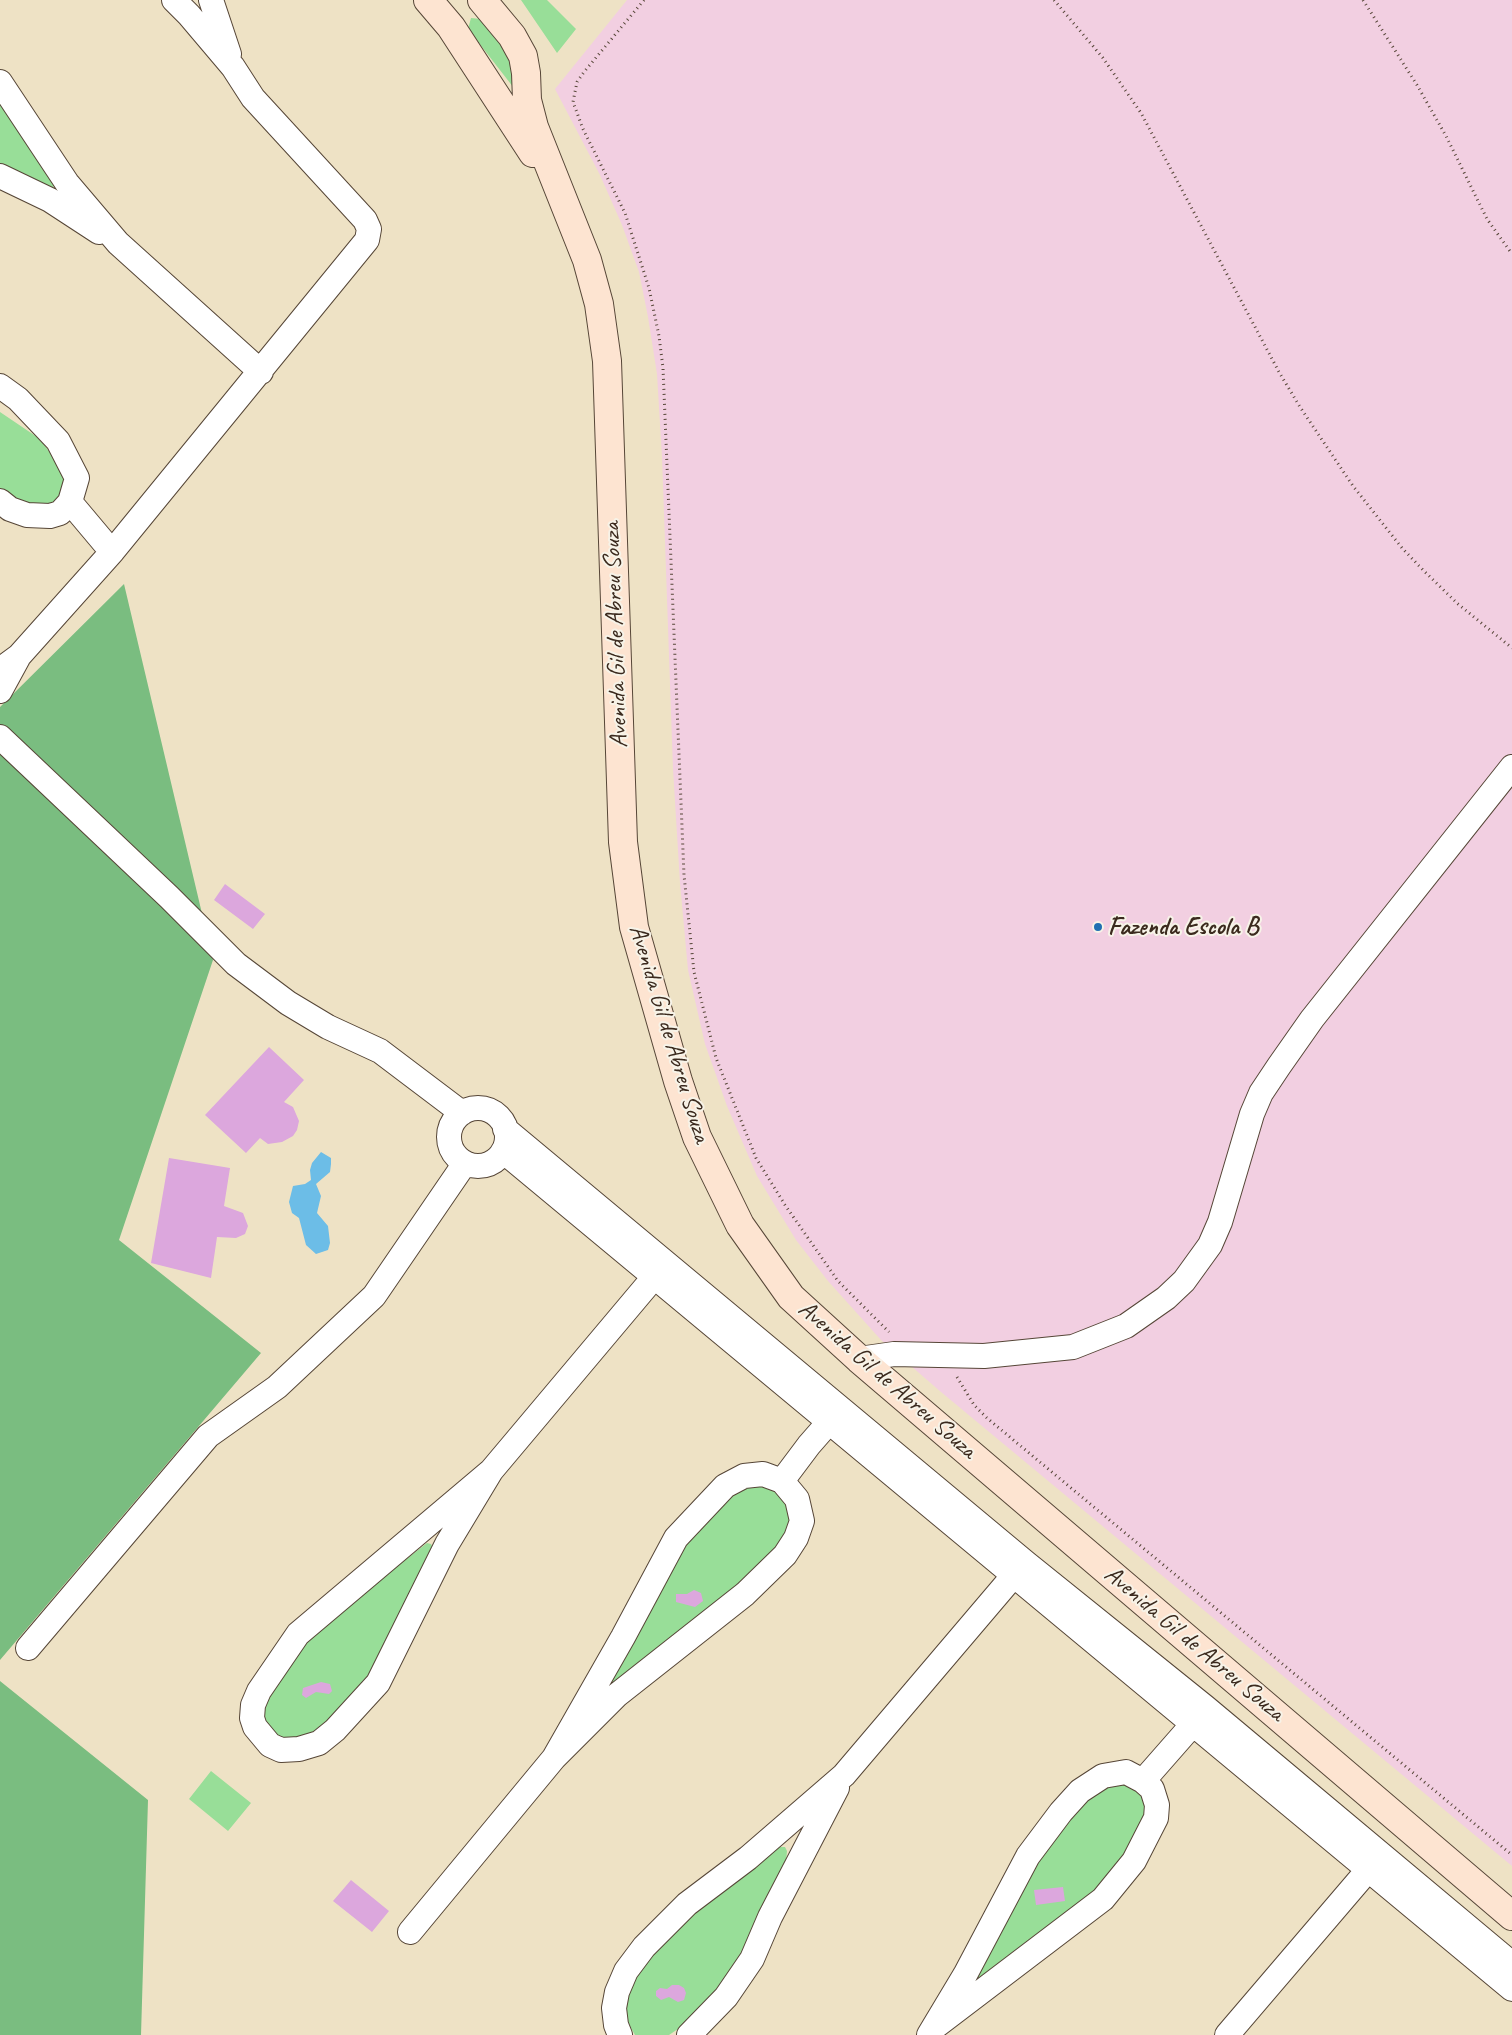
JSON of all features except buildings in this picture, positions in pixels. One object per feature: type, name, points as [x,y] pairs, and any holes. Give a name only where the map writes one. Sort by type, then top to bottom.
[{"type":"street","name":"Avenida Gil de Abreu Souza","points":[[428,0],[451,27],[560,194]]},
{"type":"street","name":"Avenida Gil de Abreu Souza","points":[[482,0],[512,36],[522,56],[530,114],[560,194],[588,260],[599,304],[607,361],[623,842],[634,927],[678,1081],[697,1137],[740,1224],[791,1297],[859,1358],[1512,1916]]},
{"type":"street","points":[[451,27],[482,0]]},
{"type":"street","points":[[0,670],[19,656],[112,552],[361,251],[368,240],[369,229],[365,220],[253,98],[233,67],[181,7],[211,1],[233,67]]},
{"type":"street","points":[[0,82],[67,183],[118,243],[261,372]]},
{"type":"street","points":[[0,176],[50,200],[118,243]]},
{"type":"street","points":[[50,200],[67,183]]},
{"type":"street","points":[[0,386],[18,399],[58,441],[67,454],[77,478],[70,502],[60,513],[50,516],[26,516],[10,510],[0,501]]},
{"type":"street","points":[[70,502],[112,552]]},
{"type":"street","points":[[0,691],[19,656]]},
{"type":"street","points":[[0,737],[169,897],[236,964],[274,994],[328,1027],[332,1041],[385,1070],[457,1119]]},
{"type":"street","points":[[859,1358],[894,1354],[984,1356],[1073,1347],[1126,1326],[1166,1298],[1184,1281],[1210,1245],[1220,1222],[1252,1114],[1261,1094],[1279,1066],[1312,1019],[1512,767]]},
{"type":"street","points":[[478,1108],[488,1110],[502,1121],[504,1140],[491,1163],[483,1166],[465,1163],[458,1158],[449,1142],[457,1119],[478,1108]]},
{"type":"street","points":[[504,1140],[655,1276],[1512,1989]]},
{"type":"street","points":[[504,1140],[1205,1707],[1512,1964]]},
{"type":"street","points":[[28,1648],[208,1436],[277,1387],[374,1296],[465,1163]]},
{"type":"street","points":[[491,1471],[298,1634],[258,1691],[253,1705],[252,1718],[255,1727],[270,1745],[282,1750],[299,1750],[319,1743],[335,1730],[378,1683],[447,1544],[491,1471],[655,1276]]},
{"type":"street","points":[[782,1481],[809,1445],[830,1422]]},
{"type":"street","points":[[410,1932],[554,1758],[617,1695],[745,1594],[785,1555],[796,1538],[802,1522],[797,1499],[782,1481],[763,1474],[744,1476],[725,1486],[676,1538],[554,1758]]},
{"type":"street","points":[[429,1524],[447,1544]]},
{"type":"street","points":[[620,2035],[616,2025],[614,2008],[617,1992],[626,1971],[644,1947],[687,1904],[774,1836],[844,1775],[1014,1575]]},
{"type":"street","points":[[599,1679],[617,1695]]},
{"type":"street","points":[[1143,1781],[1193,1724]]},
{"type":"street","points":[[1126,1772],[1143,1781],[1152,1789],[1157,1806],[1156,1818],[1134,1861],[1102,1899],[932,2031],[965,1976],[1028,1856],[1074,1798],[1088,1786],[1111,1773],[1126,1772]]},
{"type":"street","points":[[689,2035],[726,1997],[752,1959],[801,1856],[844,1775]]},
{"type":"street","points":[[774,1836],[801,1856]]},
{"type":"street","points":[[1227,2035],[1368,1870]]},
{"type":"street","points":[[965,1976],[983,1991]]},
{"type":"path","points":[[644,0],[577,82],[573,102],[582,129],[628,220],[649,288],[660,336],[664,378],[684,874],[694,972],[716,1058],[756,1158],[785,1205],[838,1280],[884,1329],[896,1337]]},
{"type":"path","points":[[1054,0],[1103,58],[1140,113],[1279,372],[1353,486],[1402,548],[1424,571],[1458,604],[1512,648]]},
{"type":"path","points":[[1363,0],[1417,85],[1446,136],[1486,219],[1512,254]]},
{"type":"path","points":[[936,1355],[948,1362],[964,1392],[987,1418],[1512,1855]]},
{"type":"path","points":[[1506,1850],[1512,1851]]},
{"type":"shaded area","name":"Fazenda Escola B","points":[[627,0],[1512,0],[1512,1866],[941,1392],[881,1340],[828,1281],[796,1240],[757,1176],[727,1106],[705,1044],[688,970],[680,883],[673,769],[662,457],[657,374],[648,317],[639,272],[622,225],[600,175],[555,89]]},
{"type":"green space","points":[[521,0],[547,0],[576,29],[557,53]]},
{"type":"green space","points":[[471,18],[481,19],[484,22],[514,62],[517,92],[468,29]]},
{"type":"green space","points":[[0,101],[44,170],[54,182],[53,191],[0,169]]},
{"type":"green space","points":[[0,412],[40,439],[61,468],[66,490],[48,511],[0,495]]},
{"type":"green space","points":[[124,584],[213,960],[119,1240],[261,1353],[0,1660],[0,707]]},
{"type":"green space","points":[[750,1481],[768,1481],[793,1513],[788,1535],[744,1585],[610,1686],[613,1674],[682,1546],[722,1501]]},
{"type":"green space","points":[[427,1543],[431,1544],[433,1548],[371,1678],[327,1721],[302,1740],[284,1743],[264,1721],[264,1705],[304,1639]]},
{"type":"green space","points":[[0,1681],[148,1800],[141,2035],[0,2035]]},
{"type":"green space","points":[[211,1771],[251,1803],[228,1831],[189,1799]]},
{"type":"green space","points":[[1126,1783],[1140,1791],[1146,1804],[1148,1817],[1098,1893],[980,1983],[975,1979],[1035,1855],[1084,1799],[1104,1785]]},
{"type":"green space","points":[[778,1847],[785,1847],[787,1851],[786,1862],[739,1963],[725,1983],[681,2027],[669,2035],[635,2035],[627,2021],[625,1997],[631,1981],[679,1922]]},
{"type":"water","points":[[321,1152],[331,1158],[331,1164],[330,1172],[316,1184],[321,1196],[317,1213],[328,1226],[330,1243],[328,1250],[316,1254],[306,1245],[299,1218],[292,1213],[289,1202],[293,1186],[305,1184],[311,1180],[310,1170],[312,1163]]},
{"type":"place","name":"Fazenda Escola B","points":[[1098,927]]}]
